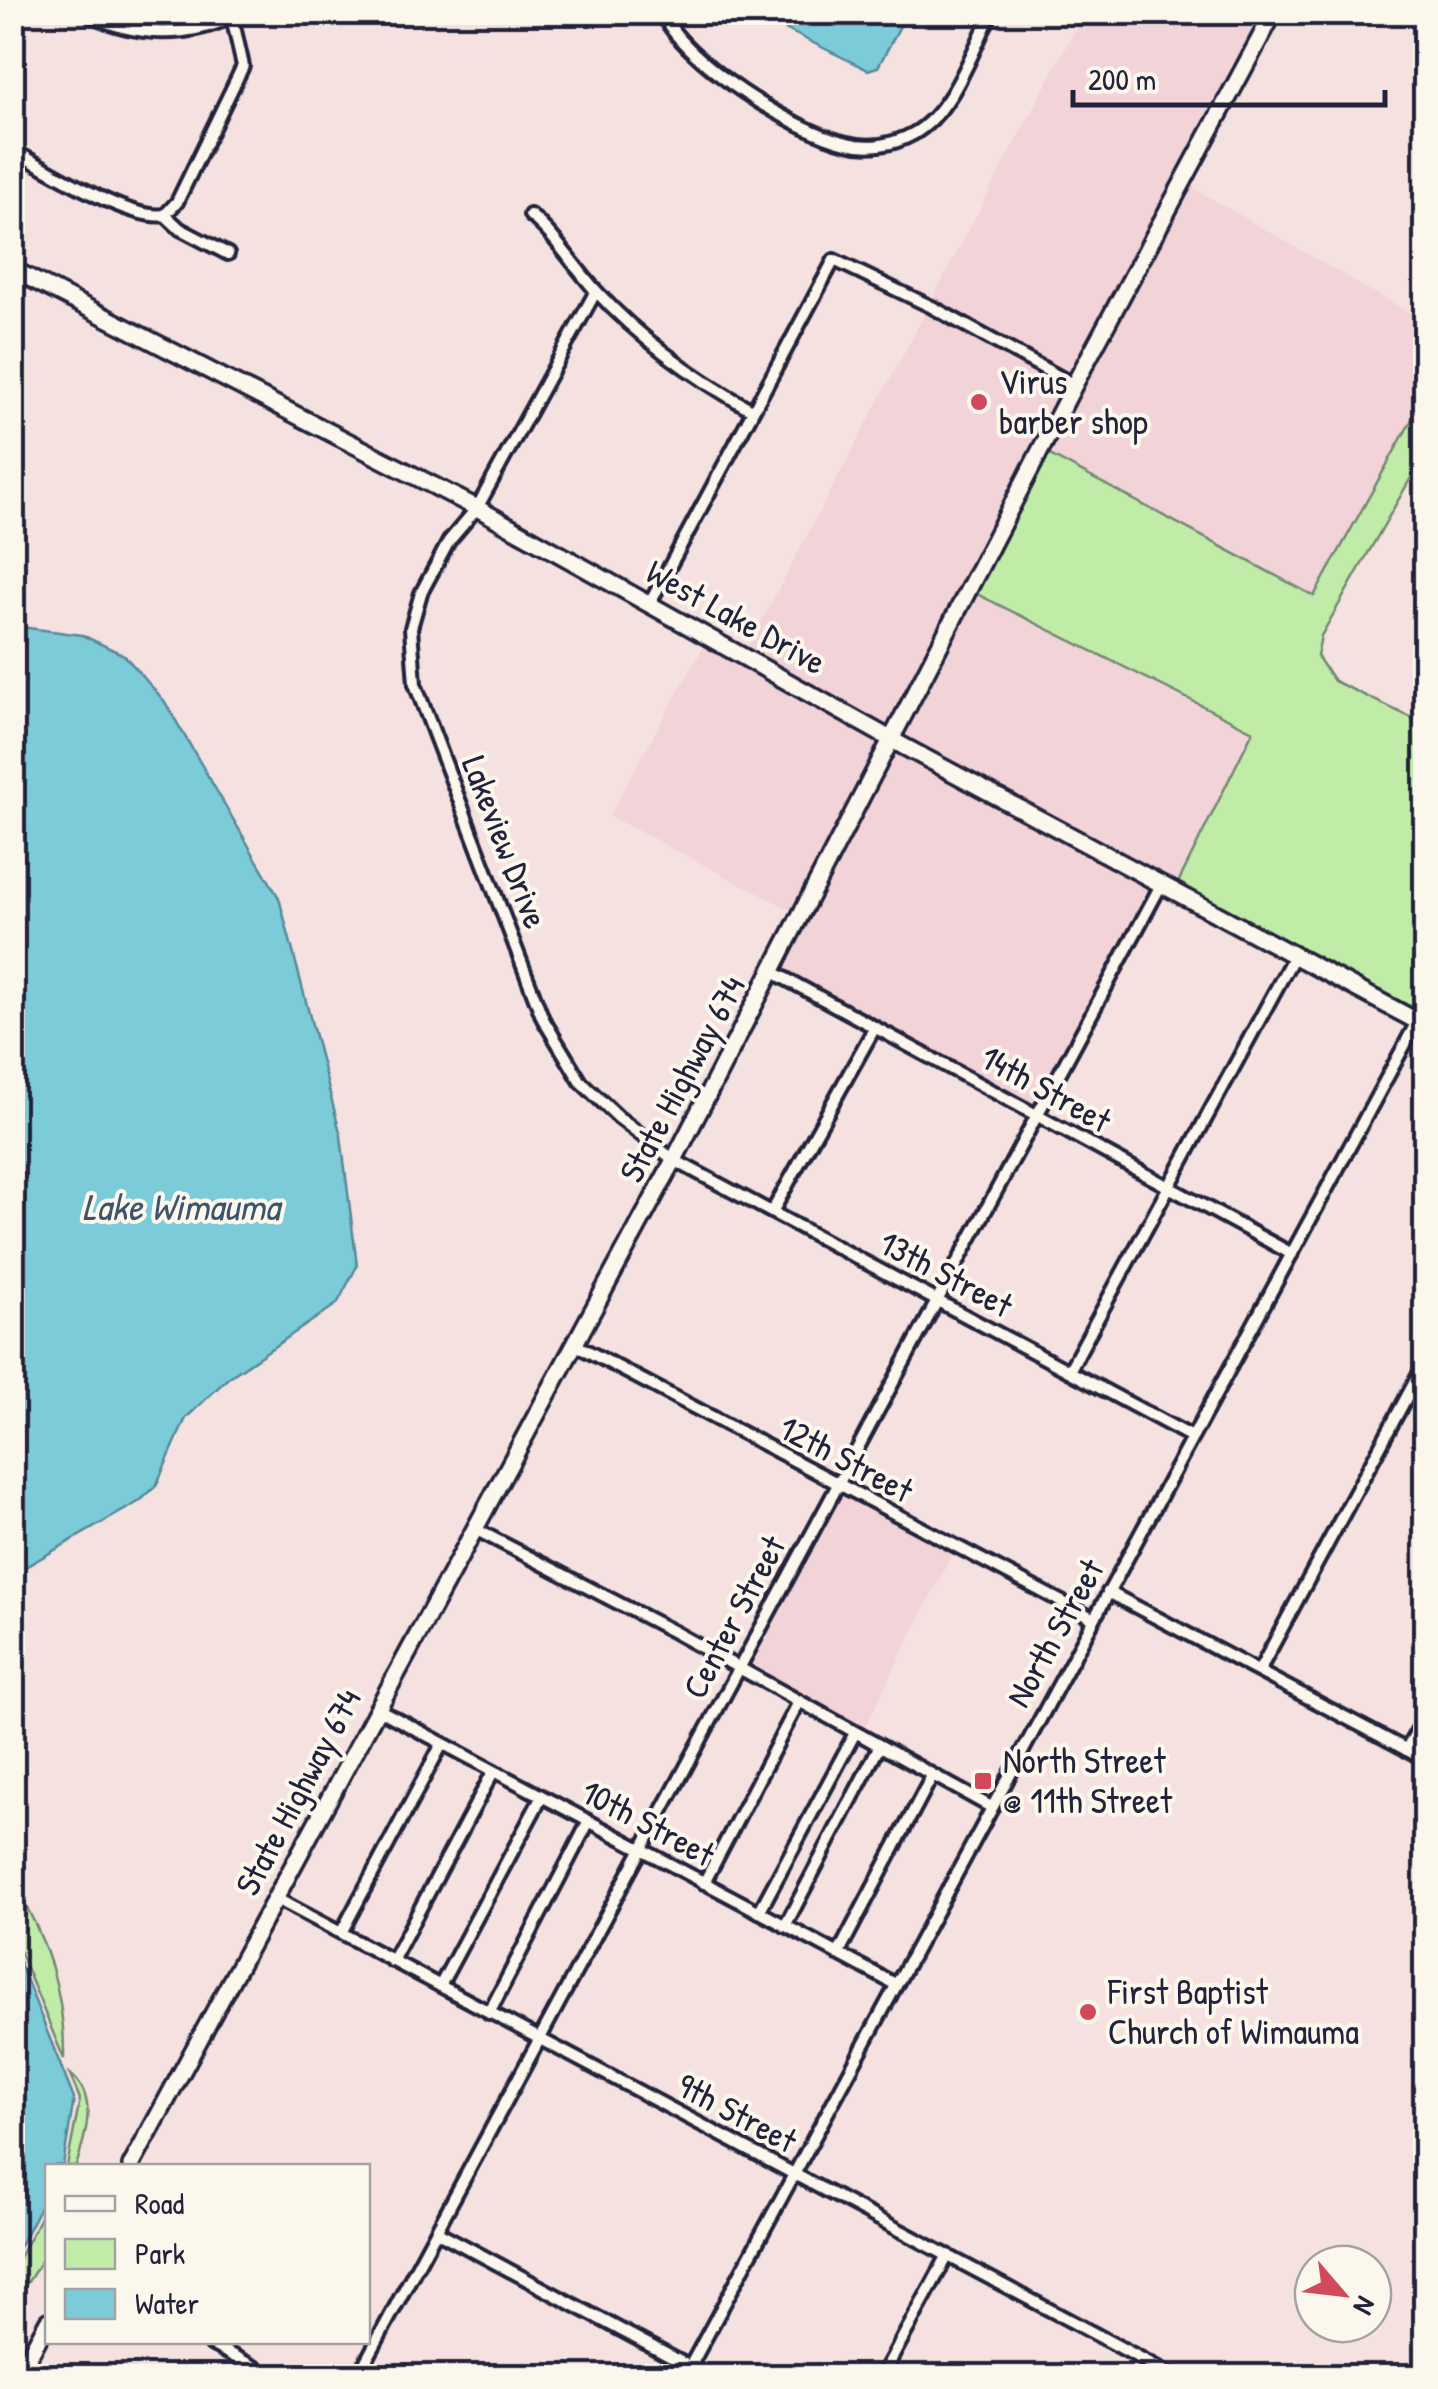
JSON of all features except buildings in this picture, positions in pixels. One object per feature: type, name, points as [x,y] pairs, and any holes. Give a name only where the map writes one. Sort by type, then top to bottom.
[{"type":"main road","name":"State Highway 674","points":[[132,2164],[674,1160],[1074,385],[1274,12]]},
{"type":"main road","name":"West Lake Drive","points":[[12,268],[476,508],[893,739],[1422,1024]]},
{"type":"main road","points":[[18,2376],[45,2326]]},
{"type":"street","points":[[12,150],[100,195],[153,216],[165,215],[177,202],[244,66],[237,15],[190,31],[164,33],[122,28],[84,12]]},
{"type":"street","points":[[662,12],[682,44],[744,92],[838,141],[863,146],[895,142],[916,133],[938,112],[992,12]]},
{"type":"street","points":[[895,142],[900,157]]},
{"type":"street","points":[[530,214],[553,234],[596,291],[662,352],[752,410]]},
{"type":"street","points":[[165,215],[180,229],[228,254]]},
{"type":"street","points":[[650,603],[834,260],[932,307],[1074,385]]},
{"type":"street","name":"Lakeview Drive","points":[[596,291],[476,508],[449,542],[422,593],[410,628],[415,684],[543,1019],[582,1082],[619,1118],[674,1160]]},
{"type":"street","points":[[1426,594],[1421,602],[1426,619]]},
{"type":"street","name":"Center Street","points":[[358,2376],[1161,885]]},
{"type":"street","points":[[1069,1372],[1294,956]]},
{"type":"street","name":"14th Street","points":[[773,972],[1292,1254]]},
{"type":"street","name":"North Street","points":[[687,2372],[1292,1254],[1422,1024]]},
{"type":"street","points":[[772,1212],[875,1027]]},
{"type":"street","name":"13th Street","points":[[674,1160],[1192,1438]]},
{"type":"street","name":"12th Street","points":[[574,1344],[836,1486],[1094,1618]]},
{"type":"street","points":[[1258,1671],[1426,1361]]},
{"type":"street","points":[[475,1529],[738,1667],[990,1808]]},
{"type":"street","points":[[1108,1592],[1426,1760]]},
{"type":"street","points":[[704,1883],[799,1702]]},
{"type":"street","name":"10th Street","points":[[376,1708],[895,1984]]},
{"type":"street","points":[[1406,1750],[1426,1715]]},
{"type":"street","points":[[759,1912],[855,1733]]},
{"type":"street","points":[[341,1933],[442,1744]]},
{"type":"street","points":[[784,1926],[880,1747]]},
{"type":"street","points":[[392,1961],[493,1772]]},
{"type":"street","points":[[838,1954],[932,1776]]},
{"type":"street","points":[[440,1986],[541,1798]]},
{"type":"street","points":[[489,2013],[588,1823]]},
{"type":"street","name":"9th Street","points":[[275,1898],[1174,2376]]},
{"type":"street","points":[[436,2230],[687,2372]]},
{"type":"street","points":[[882,2376],[948,2255]]},
{"type":"street","points":[[211,2344],[270,2376]]},
{"type":"shaded area","points":[[1084,13],[1229,13],[1256,26],[1071,377],[931,301]]},
{"type":"shaded area","points":[[1188,185],[1425,322],[1425,396],[1314,596],[1046,453]]},
{"type":"shaded area","points":[[927,310],[1066,387],[890,732],[746,650]]},
{"type":"shaded area","points":[[973,592],[1254,731],[1176,887],[900,739]]},
{"type":"shaded area","points":[[706,642],[885,742],[797,913],[609,816]]},
{"type":"shaded area","points":[[895,748],[1153,887],[1148,888],[1035,1108],[781,970]]},
{"type":"shaded area","points":[[839,1493],[953,1552],[863,1731],[746,1666]]},
{"type":"green space","points":[[1425,396],[1425,453],[1321,636],[1317,656],[1334,681],[1425,724],[1425,1018],[1176,887],[1253,731],[973,592],[1046,453],[1314,596]]},
{"type":"green space","points":[[12,1882],[35,1924],[51,1966],[61,2011],[64,2059],[13,1936]]},
{"type":"green space","points":[[69,2073],[84,2093],[88,2116],[77,2164],[67,2164],[80,2099]]},
{"type":"green space","points":[[45,2208],[42,2260],[13,2305],[13,2269]]},
{"type":"water","points":[[761,13],[907,13],[878,67],[868,70],[775,24]]},
{"type":"water","name":"Lake Wimauma","points":[[13,626],[82,635],[124,655],[165,702],[279,898],[341,1136],[357,1266],[337,1304],[228,1378],[186,1418],[156,1486],[140,1501],[13,1574]]},
{"type":"water","points":[[13,1946],[74,2099],[63,2164],[45,2164],[45,2197],[13,2259]]},
{"type":"place","name":"Virus barber shop","points":[[979,402]]},
{"type":"place","name":"North Street @ 11th Street","points":[[983,1781]]},
{"type":"place","name":"First Baptist Church of Wimauma","points":[[1088,2012]]}]
